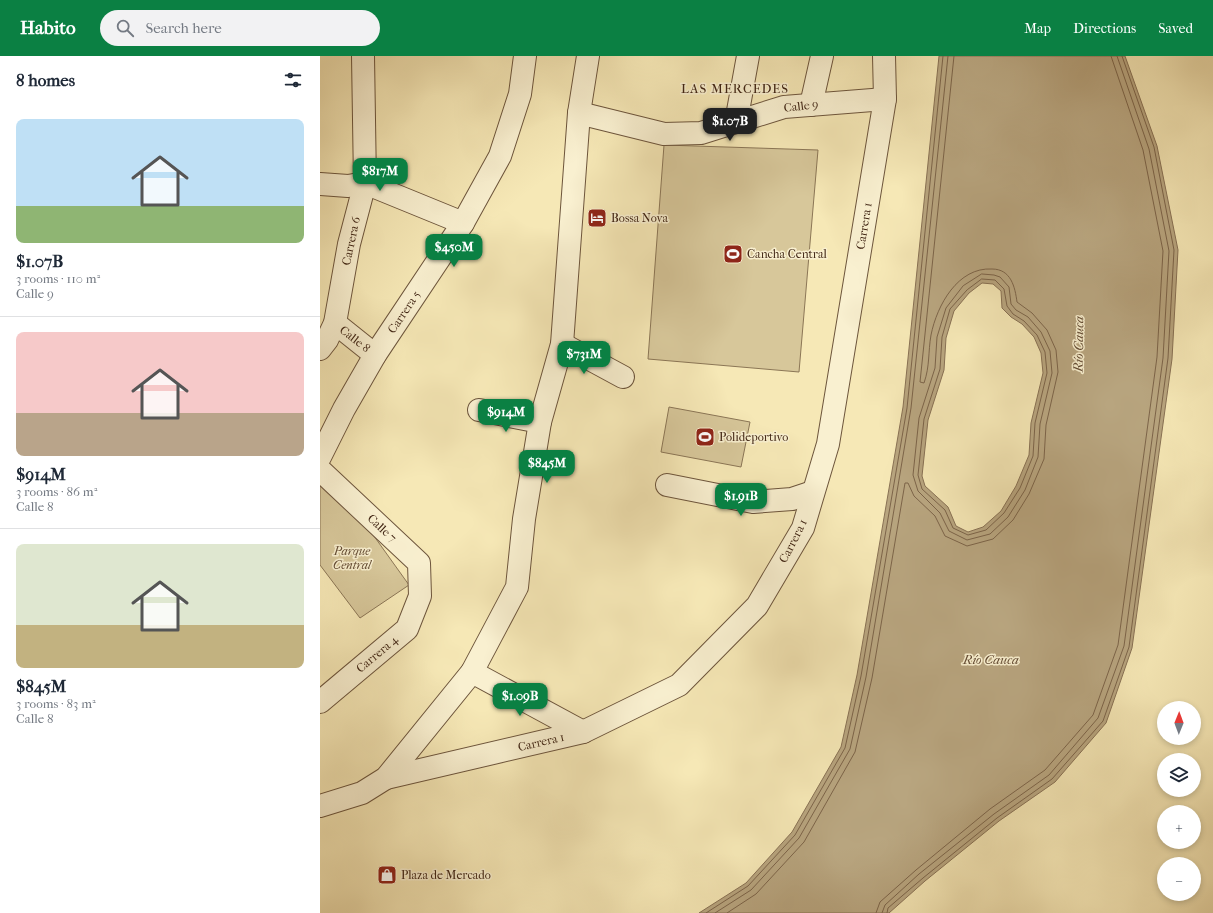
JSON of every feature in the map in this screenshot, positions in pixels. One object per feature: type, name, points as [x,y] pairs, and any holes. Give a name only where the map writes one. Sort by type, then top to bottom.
[{"type":"street","name":"Carrera 6","points":[[320,349],[327,340],[335,323],[349,244],[365,183],[363,56]]},
{"type":"street","name":"Carrera 5","points":[[320,457],[344,409],[375,355],[463,223],[500,156],[520,94],[525,56]]},
{"type":"street","points":[[320,806],[362,793],[386,778],[472,672],[517,587],[524,519],[540,422],[562,344],[579,113],[588,56]]},
{"type":"street","points":[[736,122],[748,56]]},
{"type":"street","points":[[811,105],[822,56]]},
{"type":"street","name":"Carrera 1","points":[[386,778],[584,732],[679,685],[757,606],[803,528],[828,444],[885,99],[884,56]]},
{"type":"street","name":"Calle 9","points":[[579,113],[664,134],[701,133],[784,107],[885,99]]},
{"type":"street","points":[[320,184],[348,186],[365,183],[463,223]]},
{"type":"street","name":"Calle 8","points":[[335,323],[375,355]]},
{"type":"street","points":[[562,344],[623,377]]},
{"type":"street","points":[[479,410],[540,422]]},
{"type":"street","name":"Calle 7","points":[[320,470],[419,563],[420,596]]},
{"type":"street","points":[[667,485],[753,502],[792,499],[814,492]]},
{"type":"street","name":"Carrera 4","points":[[320,702],[407,629],[420,596]]},
{"type":"street","points":[[472,672],[584,732]]},
{"type":"green space","name":"Cancha Central","points":[[664,145],[818,150],[799,372],[648,359]]},
{"type":"green space","name":"Polideportivo","points":[[669,407],[750,422],[741,467],[661,452]]},
{"type":"green space","name":"Parque Central","points":[[331,476],[409,585],[360,618],[320,565],[320,485]]},
{"type":"water","name":"Río Cauca","points":[[939,56],[1125,56],[1157,146],[1178,250],[1172,359],[1132,648],[1106,723],[1055,782],[999,821],[925,881],[889,913],[699,913],[746,883],[792,832],[841,747],[857,675],[903,407]],"holes":[[[982,283],[993,284],[1001,291],[1002,308],[1011,317],[1022,324],[1034,337],[1041,353],[1043,373],[1031,423],[1029,455],[1016,486],[1001,511],[983,527],[968,532],[956,526],[948,507],[925,486],[922,476],[928,420],[944,370],[946,338],[954,311],[969,293]]]},
{"type":"place","name":"Bossa Nova","points":[[597,218]]},
{"type":"place","name":"Cancha Central","points":[[733,254]]},
{"type":"place","name":"Polideportivo","points":[[705,437]]},
{"type":"place","name":"Plaza de Mercado","points":[[387,875]]},
{"type":"district","name":"LAS MERCEDES","points":[[735,88]]}]
